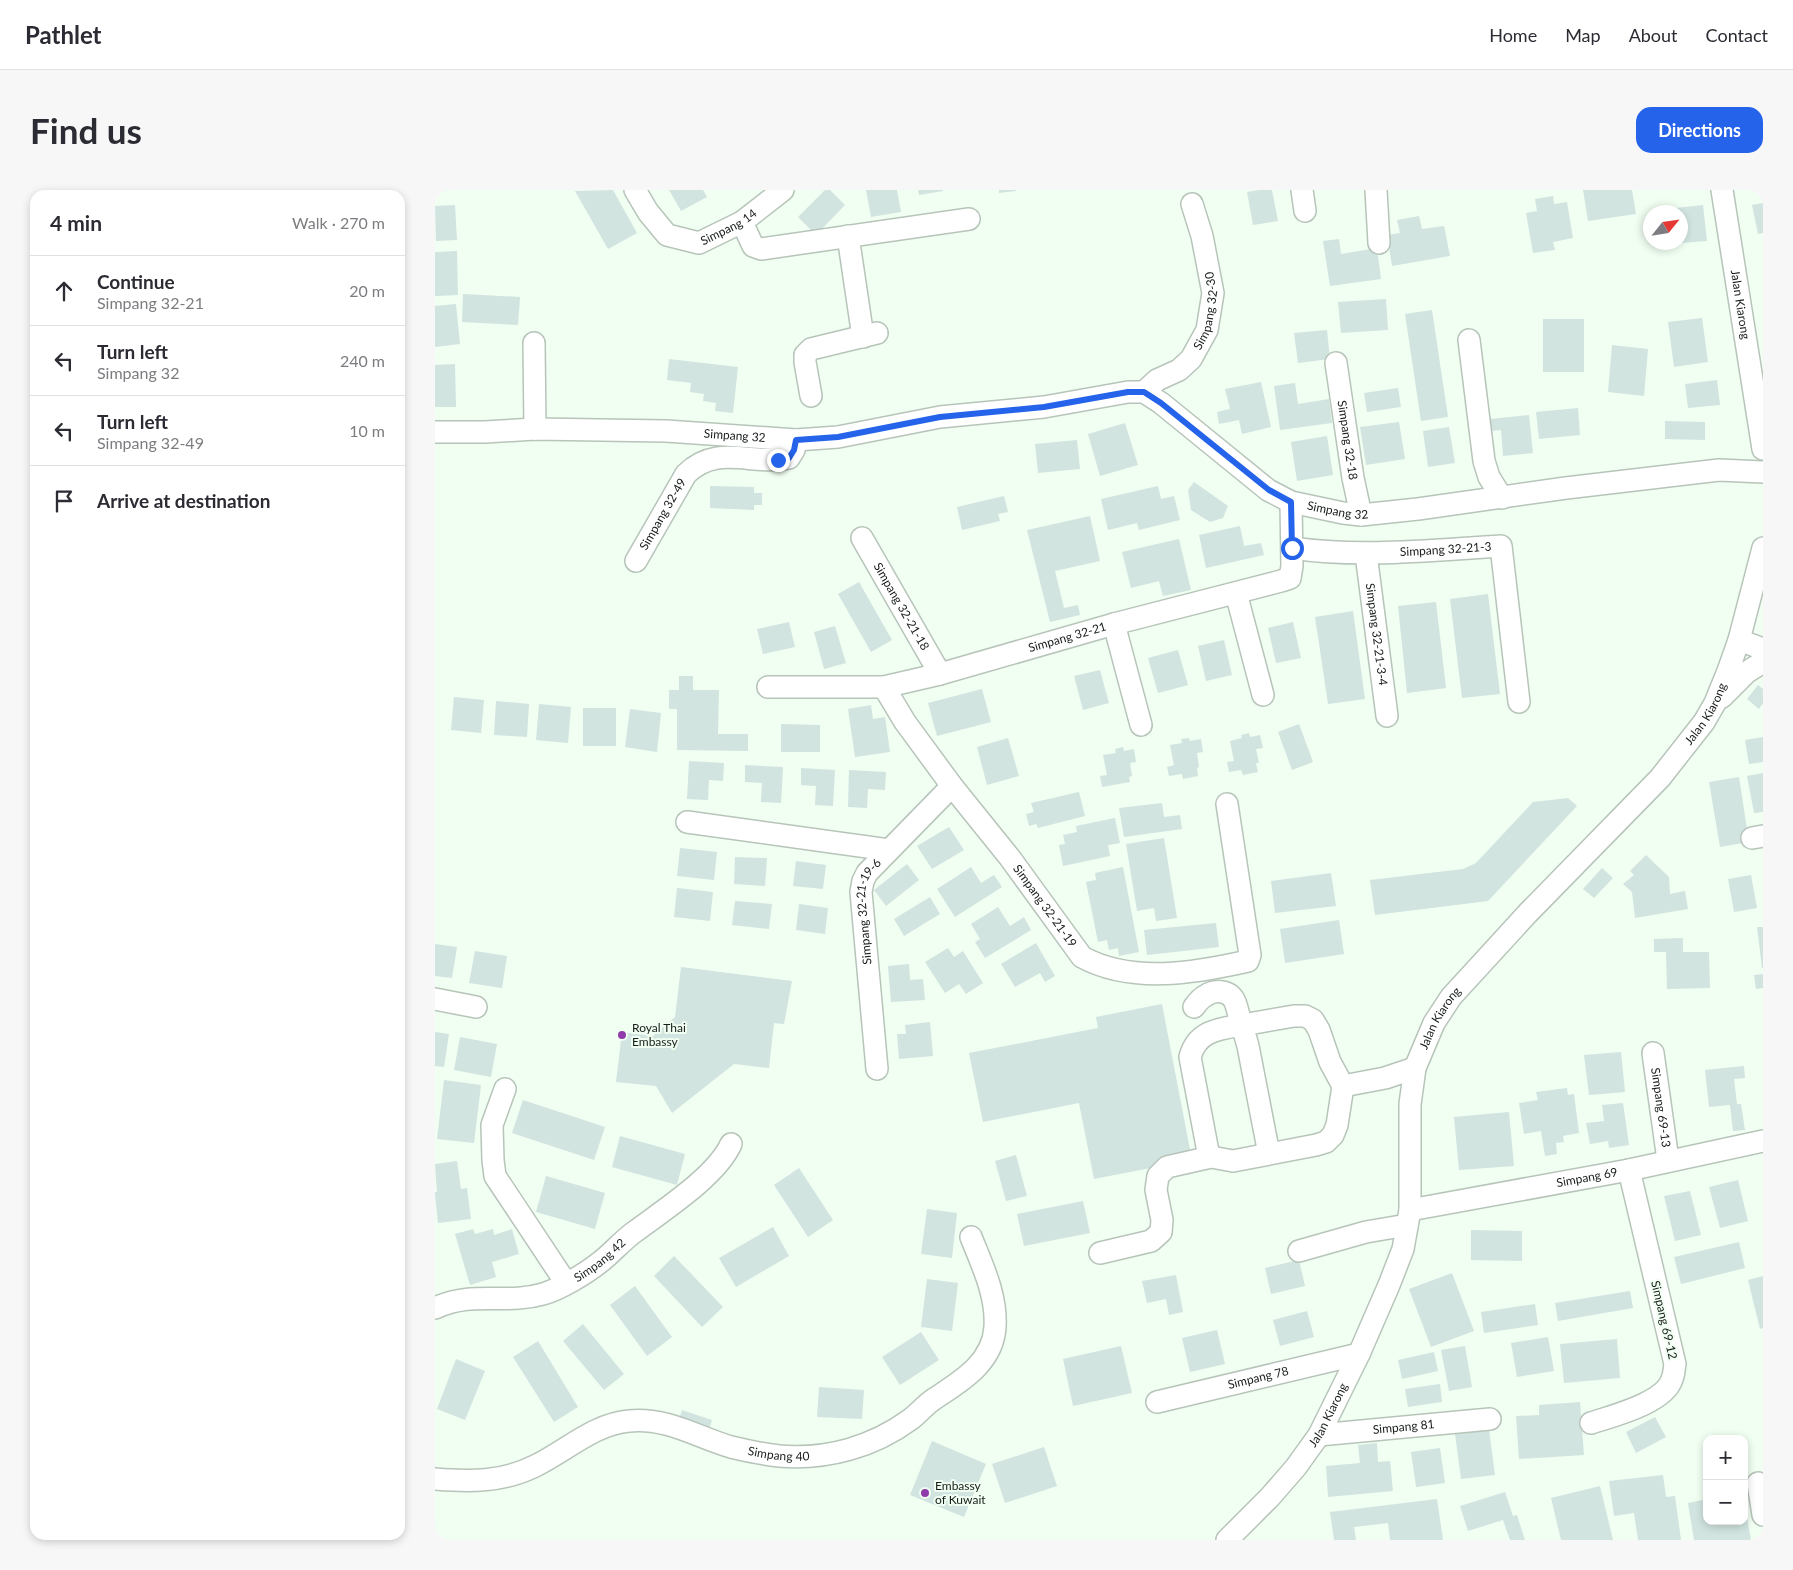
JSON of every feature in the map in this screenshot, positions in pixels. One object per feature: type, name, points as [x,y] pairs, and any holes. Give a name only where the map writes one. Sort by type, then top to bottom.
[{"type":"street","name":"Simpang 14","points":[[635,190],[648,212],[667,234],[699,243],[743,222],[783,190]]},
{"type":"street","points":[[1302,190],[1305,211]]},
{"type":"street","points":[[1376,190],[1379,244]]},
{"type":"street","name":"Jalan Kiarong","points":[[1722,190],[1763,449]]},
{"type":"street","name":"Simpang 32-30","points":[[1144,392],[1157,380],[1179,370],[1191,359],[1207,330],[1213,294],[1202,236],[1192,204]]},
{"type":"street","points":[[743,222],[753,246],[761,249],[969,219]]},
{"type":"street","points":[[811,396],[805,355],[811,349],[870,335],[848,236]]},
{"type":"street","points":[[1469,340],[1484,461],[1489,477],[1502,498]]},
{"type":"street","points":[[533,343],[535,429]]},
{"type":"street","name":"Simpang 32-18","points":[[1336,363],[1353,478],[1361,515]]},
{"type":"street","name":"Simpang 32","points":[[435,432],[535,429],[667,431],[796,440],[838,437],[940,417],[1044,407],[1128,392],[1144,392],[1161,403],[1269,490],[1291,502],[1343,513],[1361,515],[1719,470],[1763,472]]},
{"type":"street","name":"Simpang 32-49","points":[[636,561],[686,474],[695,465],[720,457],[771,460],[789,458],[794,450],[796,440]]},
{"type":"street","name":"Simpang 32-21","points":[[768,687],[884,687],[940,674],[1114,624],[1289,578],[1292,566],[1291,502]]},
{"type":"street","name":"Simpang 32-21-18","points":[[862,538],[940,674]]},
{"type":"street","name":"Simpang 32-21-3","points":[[1292,548],[1365,554],[1501,546],[1519,702]]},
{"type":"street","name":"Jalan Kiarong","points":[[1227,1540],[1270,1497],[1319,1435],[1359,1354],[1403,1249],[1409,1217],[1410,1104],[1415,1068],[1434,1022],[1451,997],[1527,914],[1659,778],[1704,722],[1715,703],[1739,640],[1763,548]]},
{"type":"street","name":"Simpang 32-21-3-4","points":[[1365,554],[1387,716]]},
{"type":"street","points":[[1236,593],[1263,696]]},
{"type":"street","points":[[1114,624],[1141,725]]},
{"type":"street","points":[[1739,640],[1763,649]]},
{"type":"street","points":[[1715,703],[1747,672],[1763,662]]},
{"type":"street","name":"Simpang 32-21-19","points":[[884,687],[905,722],[952,786],[1010,858],[1082,957],[1097,965],[1145,974],[1163,974],[1248,961],[1250,955],[1227,804]]},
{"type":"street","name":"Simpang 32-21-19-6","points":[[877,1069],[861,892],[863,881],[867,873],[952,786]]},
{"type":"street","points":[[687,822],[889,850]]},
{"type":"street","points":[[1194,1007],[1204,996],[1212,992],[1228,993],[1235,1001],[1248,1046],[1269,1154]]},
{"type":"street","points":[[435,999],[476,1007]]},
{"type":"street","points":[[1100,1253],[1151,1241],[1161,1232],[1162,1220],[1156,1190],[1158,1176],[1167,1167],[1209,1157],[1233,1161],[1326,1142],[1333,1135],[1337,1125],[1343,1086],[1330,1062],[1319,1030],[1313,1020],[1305,1016],[1294,1016],[1217,1030],[1201,1037],[1193,1047],[1190,1057],[1209,1157]]},
{"type":"street","name":"Simpang 69-13","points":[[1653,1054],[1668,1160]]},
{"type":"street","points":[[1343,1086],[1385,1078],[1415,1068]]},
{"type":"street","points":[[505,1089],[492,1126],[495,1176],[566,1283]]},
{"type":"street","name":"Simpang 69","points":[[1409,1217],[1763,1141]]},
{"type":"street","name":"Simpang 42","points":[[435,1308],[450,1301],[469,1298],[523,1298],[544,1294],[566,1283],[599,1264],[627,1237],[700,1182],[726,1156],[731,1144]]},
{"type":"street","name":"Simpang 69-12","points":[[1591,1423],[1640,1407],[1660,1395],[1672,1381],[1675,1364],[1629,1170]]},
{"type":"street","points":[[1299,1250],[1366,1232],[1409,1217]]},
{"type":"street","name":"Simpang 40","points":[[435,1479],[475,1482],[518,1474],[536,1466],[590,1434],[629,1420],[654,1421],[680,1427],[730,1446],[779,1456],[805,1457],[832,1454],[861,1446],[883,1437],[913,1418],[929,1402],[978,1367],[990,1348],[995,1328],[993,1306],[981,1259],[971,1237]]},
{"type":"street","name":"Simpang 78","points":[[1157,1402],[1359,1354]]},
{"type":"street","name":"Simpang 81","points":[[1319,1435],[1489,1419]]},
{"type":"street","points":[[1759,1483],[1763,1515]]},
{"type":"building","points":[[613,190],[637,233],[608,249],[575,191]]},
{"type":"building","points":[[669,190],[703,190],[707,197],[681,211]]},
{"type":"building","points":[[825,190],[830,190],[845,205],[816,235],[798,217]]},
{"type":"building","points":[[866,190],[897,190],[901,212],[871,217]]},
{"type":"building","points":[[918,190],[943,190],[943,191],[919,195]]},
{"type":"building","points":[[999,190],[1016,190],[1016,191],[999,193]]},
{"type":"building","points":[[1272,190],[1278,221],[1253,225],[1247,192]]},
{"type":"building","points":[[1583,190],[1632,190],[1636,214],[1588,221]]},
{"type":"building","points":[[1553,196],[1554,204],[1567,202],[1573,238],[1553,242],[1555,250],[1533,253],[1526,213],[1537,211],[1535,199]]},
{"type":"building","points":[[1763,203],[1763,233],[1758,234],[1752,205]]},
{"type":"building","points":[[455,205],[457,240],[436,241],[435,206]]},
{"type":"building","points":[[1703,205],[1707,241],[1688,242],[1688,207]]},
{"type":"building","points":[[1419,216],[1422,229],[1444,226],[1450,256],[1392,266],[1387,235],[1400,233],[1397,220]]},
{"type":"building","points":[[1339,239],[1341,254],[1377,248],[1381,279],[1330,286],[1323,241]]},
{"type":"building","points":[[457,251],[458,295],[435,296],[435,252]]},
{"type":"building","points":[[463,294],[520,297],[518,325],[462,322]]},
{"type":"building","points":[[1386,299],[1388,330],[1341,333],[1338,302]]},
{"type":"building","points":[[456,304],[460,344],[435,347],[435,306]]},
{"type":"building","points":[[1432,310],[1448,417],[1421,421],[1405,314]]},
{"type":"building","points":[[1702,318],[1708,362],[1674,367],[1668,322]]},
{"type":"building","points":[[1543,319],[1584,319],[1584,372],[1543,372]]},
{"type":"building","points":[[1327,330],[1330,359],[1298,363],[1294,333]]},
{"type":"building","points":[[1612,345],[1648,349],[1644,396],[1608,392]]},
{"type":"building","points":[[669,359],[738,367],[733,413],[715,411],[716,403],[703,401],[704,394],[690,392],[691,383],[667,380]]},
{"type":"building","points":[[455,364],[456,407],[435,407],[435,365]]},
{"type":"building","points":[[1717,380],[1720,405],[1688,408],[1685,384]]},
{"type":"building","points":[[1261,382],[1271,427],[1242,434],[1239,420],[1219,424],[1217,412],[1230,409],[1225,389]]},
{"type":"building","points":[[1295,383],[1298,404],[1329,399],[1332,423],[1280,430],[1274,386]]},
{"type":"building","points":[[1398,388],[1401,407],[1367,412],[1364,393]]},
{"type":"building","points":[[1578,408],[1580,435],[1539,439],[1536,412]]},
{"type":"building","points":[[1529,415],[1533,453],[1503,456],[1501,430],[1482,432],[1481,420]]},
{"type":"building","points":[[1665,421],[1705,422],[1705,440],[1665,439]]},
{"type":"building","points":[[1399,422],[1405,459],[1366,465],[1360,427]]},
{"type":"building","points":[[1125,423],[1138,465],[1100,476],[1088,434]]},
{"type":"building","points":[[1449,427],[1455,463],[1428,467],[1423,431]]},
{"type":"building","points":[[1327,436],[1333,475],[1297,481],[1291,442]]},
{"type":"building","points":[[1077,440],[1080,469],[1038,473],[1035,444]]},
{"type":"building","points":[[1194,482],[1228,506],[1223,518],[1210,522],[1191,510],[1188,490]]},
{"type":"building","points":[[710,486],[754,487],[754,493],[762,493],[762,505],[754,505],[754,510],[710,508]]},
{"type":"building","points":[[1158,486],[1161,499],[1174,496],[1180,520],[1139,530],[1137,523],[1108,530],[1101,499]]},
{"type":"building","points":[[1004,496],[1008,512],[998,514],[1000,521],[962,530],[957,507]]},
{"type":"building","points":[[1090,516],[1100,561],[1055,571],[1064,608],[1078,605],[1080,615],[1050,622],[1027,530]]},
{"type":"building","points":[[1240,526],[1244,546],[1261,543],[1264,555],[1206,568],[1199,535]]},
{"type":"building","points":[[1179,539],[1191,590],[1163,596],[1159,581],[1131,588],[1122,552]]},
{"type":"building","points":[[859,582],[892,640],[871,652],[838,594]]},
{"type":"building","points":[[1488,594],[1500,694],[1462,698],[1450,599]]},
{"type":"building","points":[[1436,602],[1446,688],[1407,693],[1398,606]]},
{"type":"building","points":[[1353,611],[1365,699],[1328,704],[1315,617]]},
{"type":"building","points":[[789,622],[795,647],[763,654],[757,629]]},
{"type":"building","points":[[1293,622],[1301,658],[1276,663],[1268,628]]},
{"type":"building","points":[[835,626],[846,663],[824,669],[814,632]]},
{"type":"building","points":[[1224,640],[1232,675],[1206,681],[1198,646]]},
{"type":"building","points":[[1178,650],[1188,685],[1158,693],[1148,658]]},
{"type":"building","points":[[1100,670],[1109,703],[1083,710],[1074,676]]},
{"type":"building","points":[[679,676],[693,676],[693,690],[719,690],[718,734],[748,734],[748,751],[677,750],[677,709],[669,709],[669,690],[679,690]]},
{"type":"building","points":[[1758,685],[1763,689],[1763,703],[1759,709],[1747,699]]},
{"type":"building","points":[[982,689],[991,722],[937,736],[928,703]]},
{"type":"building","points":[[454,697],[484,700],[481,733],[451,730]]},
{"type":"building","points":[[496,701],[529,704],[527,737],[494,735]]},
{"type":"building","points":[[539,704],[571,707],[568,743],[536,740]]},
{"type":"building","points":[[871,705],[873,719],[885,717],[890,752],[855,757],[848,709]]},
{"type":"building","points":[[583,708],[616,708],[616,746],[583,746]]},
{"type":"building","points":[[630,709],[661,713],[657,752],[625,747]]},
{"type":"building","points":[[781,724],[820,725],[820,752],[781,752]]},
{"type":"building","points":[[1299,724],[1313,762],[1292,770],[1278,732]]},
{"type":"building","points":[[1249,733],[1250,737],[1260,735],[1263,748],[1256,749],[1259,763],[1256,763],[1258,772],[1243,775],[1241,770],[1229,772],[1227,762],[1234,761],[1230,741],[1242,738],[1241,735]]},
{"type":"building","points":[[1763,737],[1763,762],[1749,764],[1745,740]]},
{"type":"building","points":[[1008,738],[1019,776],[987,785],[977,747]]},
{"type":"building","points":[[1189,738],[1190,741],[1201,739],[1203,752],[1197,753],[1198,776],[1183,779],[1182,774],[1169,776],[1167,767],[1174,765],[1170,745],[1182,743],[1181,739]]},
{"type":"building","points":[[1123,747],[1124,751],[1134,749],[1136,762],[1130,763],[1132,776],[1129,777],[1130,782],[1102,787],[1100,776],[1107,775],[1103,755],[1116,753],[1115,749]]},
{"type":"building","points":[[689,761],[724,763],[723,781],[709,780],[708,800],[687,799]]},
{"type":"building","points":[[745,765],[783,767],[781,803],[761,802],[762,783],[745,782]]},
{"type":"building","points":[[801,768],[835,770],[833,806],[815,805],[816,786],[801,785]]},
{"type":"building","points":[[849,770],[886,772],[885,790],[868,789],[867,808],[848,807]]},
{"type":"building","points":[[1763,773],[1763,812],[1754,813],[1747,776]]},
{"type":"building","points":[[1739,777],[1749,842],[1720,847],[1709,782]]},
{"type":"building","points":[[1079,792],[1085,816],[1038,828],[1036,824],[1029,826],[1026,814],[1034,812],[1031,803]]},
{"type":"building","points":[[1568,798],[1577,806],[1488,901],[1375,915],[1370,880],[1463,869],[1476,863],[1533,802]]},
{"type":"building","points":[[1162,803],[1164,817],[1180,815],[1182,829],[1124,837],[1119,808]]},
{"type":"building","points":[[1115,818],[1120,843],[1108,845],[1110,856],[1063,866],[1059,845],[1065,844],[1063,835],[1077,832],[1076,826]]},
{"type":"building","points":[[949,827],[964,850],[932,869],[917,846]]},
{"type":"building","points":[[1164,838],[1177,918],[1156,921],[1154,908],[1137,911],[1126,844]]},
{"type":"building","points":[[680,848],[717,852],[714,880],[677,876]]},
{"type":"building","points":[[1646,855],[1669,877],[1670,894],[1685,891],[1688,909],[1635,918],[1632,892],[1623,884],[1634,875],[1630,871]]},
{"type":"building","points":[[735,857],[767,858],[765,886],[734,884]]},
{"type":"building","points":[[796,861],[826,865],[823,889],[793,886]]},
{"type":"building","points":[[907,864],[919,880],[886,906],[874,890]]},
{"type":"building","points":[[971,867],[981,883],[994,875],[1002,887],[955,917],[937,889]]},
{"type":"building","points":[[1123,867],[1139,952],[1119,956],[1118,948],[1109,950],[1107,940],[1098,942],[1086,882],[1096,880],[1095,873]]},
{"type":"building","points":[[1602,868],[1613,878],[1594,898],[1583,889]]},
{"type":"building","points":[[1331,873],[1336,906],[1275,913],[1271,881]]},
{"type":"building","points":[[1751,875],[1757,908],[1734,912],[1728,879]]},
{"type":"building","points":[[677,888],[713,892],[710,921],[674,917]]},
{"type":"building","points":[[930,897],[940,914],[904,936],[894,919]]},
{"type":"building","points":[[735,901],[772,904],[769,929],[732,925]]},
{"type":"building","points":[[799,904],[828,908],[825,934],[796,930]]},
{"type":"building","points":[[998,907],[1010,926],[1024,917],[1031,930],[985,958],[975,942],[980,939],[971,924]]},
{"type":"building","points":[[1339,920],[1344,954],[1285,963],[1280,929]]},
{"type":"building","points":[[1216,923],[1219,947],[1147,955],[1144,930]]},
{"type":"building","points":[[1757,927],[1763,927],[1763,968],[1762,968]]},
{"type":"building","points":[[1683,938],[1683,952],[1709,952],[1710,988],[1667,989],[1666,952],[1654,952],[1654,939]]},
{"type":"building","points":[[1036,943],[1055,976],[1045,982],[1040,973],[1015,987],[1001,964]]},
{"type":"building","points":[[435,944],[457,947],[452,978],[435,976]]},
{"type":"building","points":[[948,948],[954,957],[963,951],[983,983],[966,994],[959,984],[945,993],[925,962]]},
{"type":"building","points":[[475,951],[507,956],[502,988],[469,983]]},
{"type":"building","points":[[909,964],[910,980],[923,979],[925,1000],[891,1002],[888,966]]},
{"type":"building","points":[[681,967],[792,981],[784,1024],[774,1023],[769,1068],[734,1064],[672,1113],[656,1086],[616,1082],[622,1032],[653,1036],[675,1017]]},
{"type":"building","points":[[1763,974],[1763,988],[1756,989],[1754,975]]},
{"type":"building","points":[[1162,1004],[1192,1160],[1094,1179],[1079,1103],[983,1122],[969,1053],[1098,1028],[1096,1017]]},
{"type":"building","points":[[930,1022],[933,1056],[899,1059],[897,1034],[906,1034],[905,1025]]},
{"type":"building","points":[[435,1032],[449,1034],[444,1067],[435,1066]]},
{"type":"building","points":[[460,1037],[497,1044],[491,1077],[454,1070]]},
{"type":"building","points":[[1621,1052],[1625,1092],[1589,1095],[1584,1055]]},
{"type":"building","points":[[1744,1066],[1745,1078],[1734,1079],[1737,1104],[1741,1104],[1745,1130],[1733,1131],[1730,1105],[1709,1107],[1705,1070]]},
{"type":"building","points":[[444,1080],[481,1085],[474,1143],[437,1139]]},
{"type":"building","points":[[1567,1088],[1568,1095],[1574,1094],[1579,1133],[1563,1136],[1564,1142],[1556,1143],[1557,1154],[1545,1156],[1541,1131],[1524,1134],[1519,1103],[1538,1100],[1536,1092]]},
{"type":"building","points":[[523,1100],[605,1127],[594,1160],[512,1133]]},
{"type":"building","points":[[1623,1103],[1629,1145],[1609,1148],[1608,1141],[1590,1144],[1586,1123],[1604,1121],[1602,1105]]},
{"type":"building","points":[[1509,1112],[1514,1166],[1459,1170],[1454,1117]]},
{"type":"building","points":[[620,1136],[685,1154],[677,1185],[612,1167]]},
{"type":"building","points":[[1016,1155],[1027,1196],[1006,1201],[995,1161]]},
{"type":"building","points":[[457,1161],[461,1189],[467,1188],[471,1219],[438,1223],[435,1195],[435,1192],[437,1192],[435,1164]]},
{"type":"building","points":[[799,1168],[833,1220],[808,1237],[774,1185]]},
{"type":"building","points":[[546,1176],[605,1193],[595,1229],[536,1212]]},
{"type":"building","points":[[1738,1180],[1748,1221],[1720,1228],[1709,1187]]},
{"type":"building","points":[[1690,1191],[1701,1235],[1675,1241],[1664,1196]]},
{"type":"building","points":[[1083,1201],[1090,1233],[1024,1246],[1017,1214]]},
{"type":"building","points":[[927,1209],[957,1213],[952,1258],[921,1254]]},
{"type":"building","points":[[773,1227],[789,1256],[736,1287],[719,1258]]},
{"type":"building","points":[[473,1229],[475,1234],[493,1229],[494,1235],[512,1229],[519,1254],[492,1262],[496,1277],[470,1285],[455,1234]]},
{"type":"building","points":[[1471,1230],[1522,1231],[1522,1261],[1471,1260]]},
{"type":"building","points":[[1739,1242],[1745,1268],[1681,1284],[1674,1257]]},
{"type":"building","points":[[674,1256],[723,1307],[702,1327],[654,1276]]},
{"type":"building","points":[[1299,1260],[1305,1286],[1271,1294],[1265,1268]]},
{"type":"building","points":[[1452,1273],[1474,1331],[1431,1347],[1409,1289]]},
{"type":"building","points":[[1176,1275],[1183,1312],[1169,1315],[1166,1299],[1147,1303],[1142,1281]]},
{"type":"building","points":[[1763,1276],[1763,1328],[1760,1329],[1748,1280]]},
{"type":"building","points":[[927,1279],[958,1283],[952,1331],[921,1327]]},
{"type":"building","points":[[635,1286],[672,1337],[647,1356],[610,1305]]},
{"type":"building","points":[[1630,1291],[1633,1308],[1558,1321],[1555,1303]]},
{"type":"building","points":[[1535,1304],[1538,1325],[1484,1333],[1481,1312]]},
{"type":"building","points":[[1307,1311],[1314,1337],[1280,1346],[1273,1320]]},
{"type":"building","points":[[583,1324],[624,1374],[604,1390],[563,1341]]},
{"type":"building","points":[[1217,1330],[1225,1364],[1190,1372],[1182,1338]]},
{"type":"building","points":[[921,1332],[939,1360],[900,1385],[882,1357]]},
{"type":"building","points":[[1548,1337],[1554,1371],[1517,1377],[1511,1343]]},
{"type":"building","points":[[1617,1339],[1620,1378],[1564,1383],[1560,1344]]},
{"type":"building","points":[[538,1341],[578,1407],[554,1422],[513,1357]]},
{"type":"building","points":[[1121,1346],[1132,1393],[1073,1406],[1063,1359]]},
{"type":"building","points":[[1465,1346],[1472,1387],[1449,1391],[1441,1350]]},
{"type":"building","points":[[1434,1352],[1438,1371],[1402,1379],[1398,1360]]},
{"type":"building","points":[[456,1359],[485,1371],[465,1420],[437,1409]]},
{"type":"building","points":[[1440,1384],[1442,1402],[1408,1407],[1405,1389]]},
{"type":"building","points":[[819,1387],[864,1390],[862,1419],[817,1417]]},
{"type":"building","points":[[1580,1402],[1584,1455],[1519,1459],[1516,1416],[1539,1415],[1539,1405]]},
{"type":"building","points":[[682,1410],[712,1420],[708,1433],[678,1423]]},
{"type":"building","points":[[1655,1417],[1666,1437],[1636,1453],[1626,1432]]},
{"type":"building","points":[[1489,1430],[1495,1475],[1461,1479],[1455,1434]]},
{"type":"building","points":[[932,1441],[986,1464],[964,1517],[910,1495]]},
{"type":"building","points":[[1377,1443],[1378,1462],[1390,1461],[1393,1491],[1328,1497],[1326,1466],[1360,1463],[1358,1445]]},
{"type":"building","points":[[1044,1447],[1057,1486],[1005,1503],[992,1464]]},
{"type":"building","points":[[1440,1448],[1445,1483],[1416,1487],[1411,1452]]},
{"type":"building","points":[[1663,1475],[1666,1497],[1675,1496],[1681,1540],[1638,1540],[1634,1513],[1614,1516],[1609,1481]]},
{"type":"building","points":[[1600,1486],[1613,1540],[1561,1540],[1551,1498]]},
{"type":"building","points":[[1505,1492],[1513,1516],[1517,1515],[1525,1540],[1510,1540],[1503,1520],[1468,1531],[1460,1506]]},
{"type":"building","points":[[1437,1499],[1443,1540],[1390,1540],[1388,1523],[1354,1527],[1356,1540],[1334,1540],[1330,1512]]},
{"type":"building","points":[[1703,1500],[1703,1525],[1748,1525],[1748,1522],[1751,1540],[1694,1540],[1688,1503]]},
{"type":"place","name":"Royal Thai Embassy","points":[[622,1035]]},
{"type":"place","name":"Embassy of Kuwait","points":[[925,1493]]},
{"type":"route","points":[[778,460],[789,458],[794,450],[796,440],[838,437],[940,417],[1044,407],[1128,392],[1144,392],[1161,403],[1269,490],[1291,502],[1292,548]]}]
